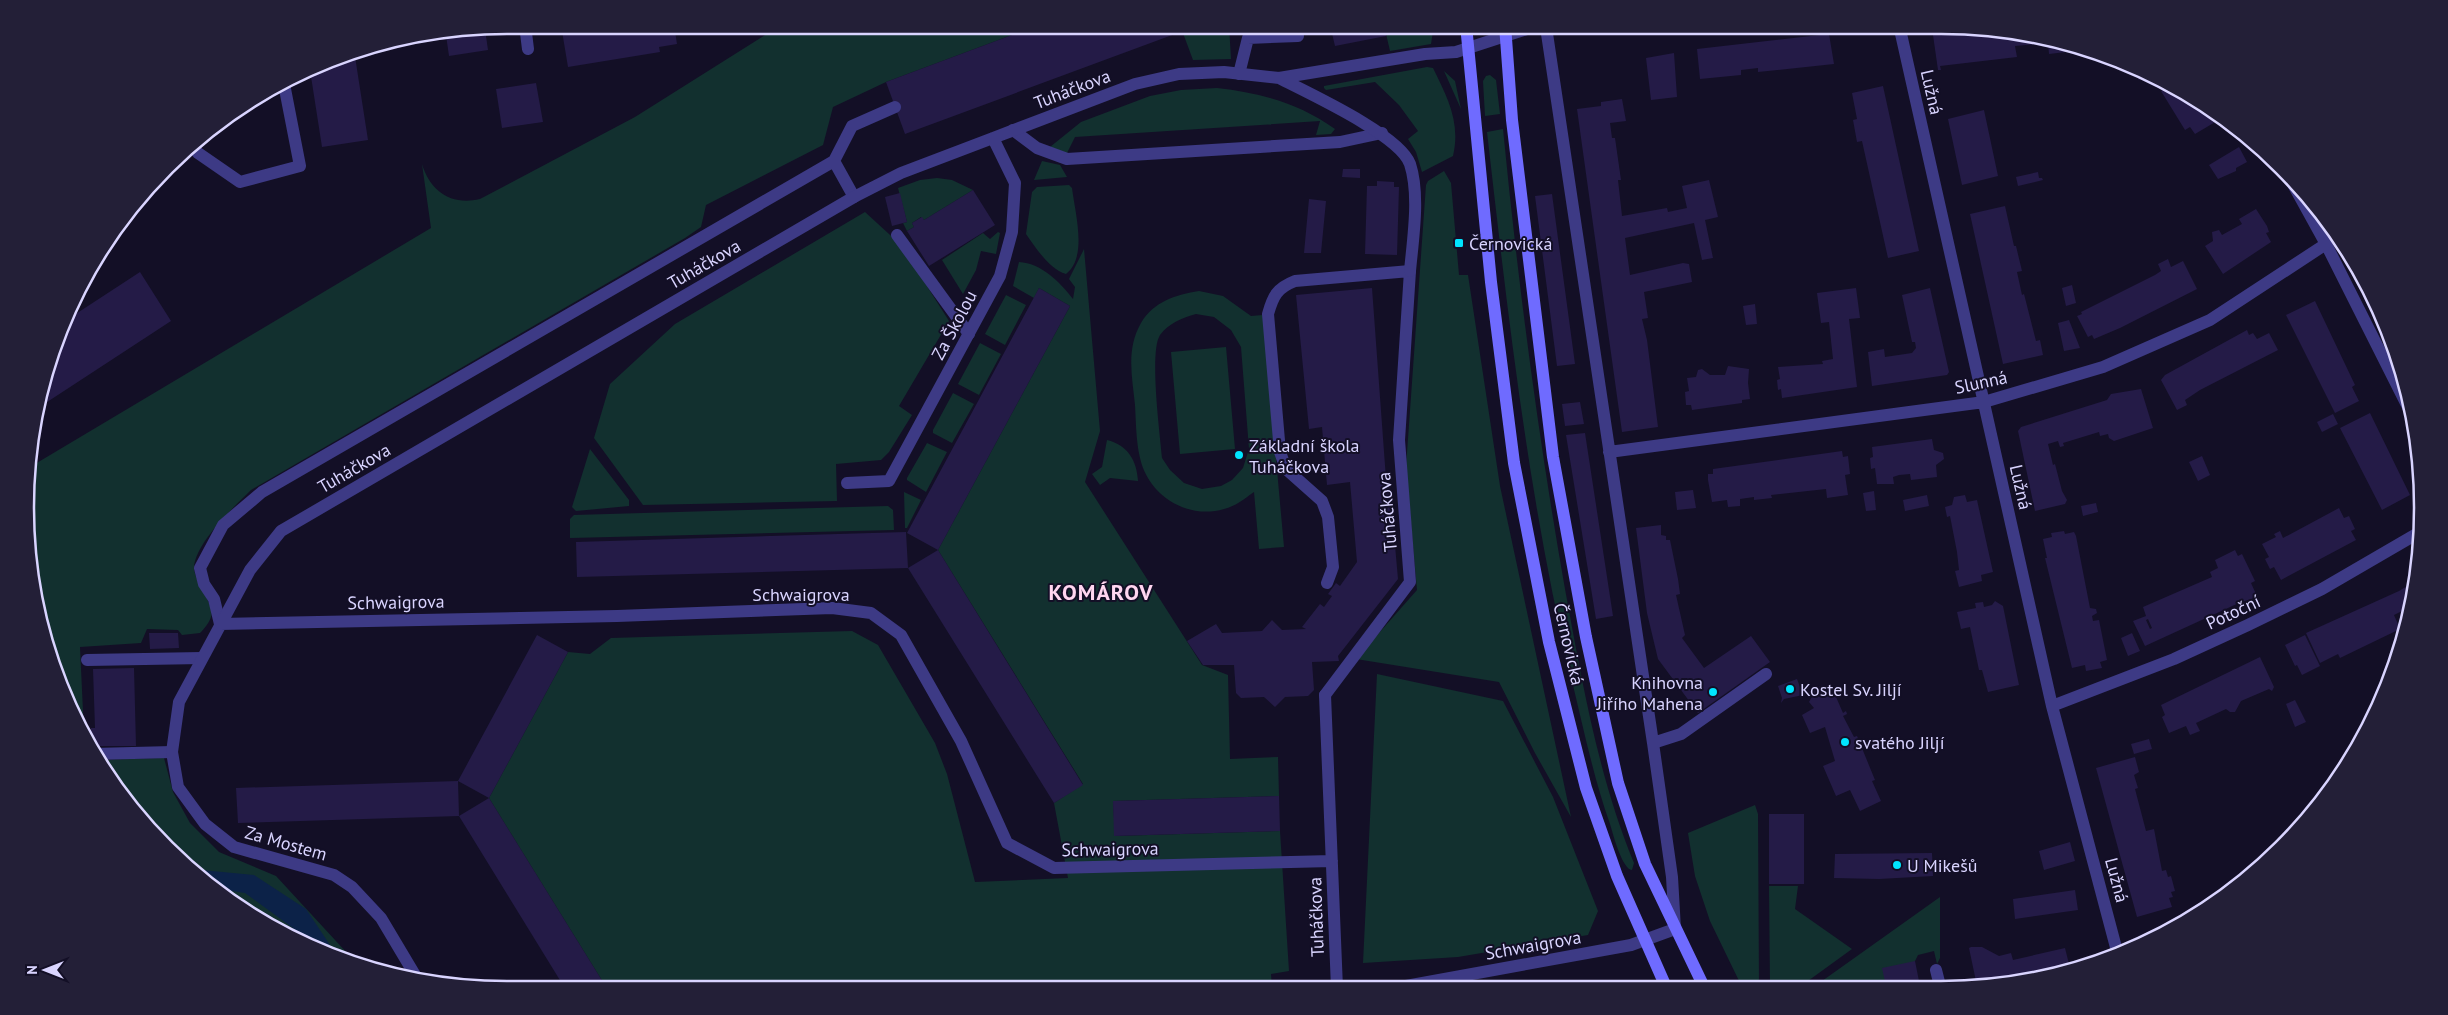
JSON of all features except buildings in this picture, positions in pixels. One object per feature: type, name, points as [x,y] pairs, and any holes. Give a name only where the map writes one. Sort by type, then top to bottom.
[{"type":"main road","name":"Černovická","points":[[1466,34],[1491,282],[1514,462],[1549,642],[1586,788],[1617,876],[1663,981]]},
{"type":"main road","name":"Černovická","points":[[1502,34],[1553,457],[1586,637],[1618,783],[1646,864],[1701,981]]},
{"type":"street","points":[[526,34],[528,49]]},
{"type":"street","name":"Tuháčkova","points":[[220,624],[250,570],[281,531],[854,197],[901,173],[1144,82],[1179,74],[1239,74],[1279,78],[1425,54],[1456,52],[1502,34]]},
{"type":"street","name":"Černovická","points":[[1547,34],[1653,743],[1672,885],[1675,929]]},
{"type":"street","name":"Lužná","points":[[1901,34],[2052,706],[2116,947]]},
{"type":"street","points":[[1239,74],[1248,38],[1298,36]]},
{"type":"street","name":"Tuháčkova","points":[[1279,78],[1382,133],[1410,162],[1415,200],[1399,440],[1410,582],[1326,695],[1337,981]]},
{"type":"street","points":[[196,151],[240,182],[300,166],[285,90]]},
{"type":"street","points":[[220,624],[214,599],[204,584],[200,568],[222,525],[262,492],[834,161],[852,126],[895,107]]},
{"type":"street","points":[[1012,130],[1037,148],[1067,159],[1340,142],[1382,133]]},
{"type":"street","name":"Za Školou","points":[[847,482],[889,481],[1000,276],[1012,232],[1015,184],[993,138]]},
{"type":"street","points":[[834,161],[854,197]]},
{"type":"street","points":[[2303,203],[2399,389]]},
{"type":"street","points":[[897,235],[969,334]]},
{"type":"street","name":"Slunná","points":[[1609,452],[1984,402],[2103,367],[2210,320],[2326,244]]},
{"type":"street","points":[[1327,583],[1333,567],[1328,517],[1322,501],[1286,468],[1280,452],[1268,314],[1274,293],[1284,285],[1295,281],[1410,271]]},
{"type":"street","name":"Potoční","points":[[2052,706],[2174,659],[2240,629],[2322,589],[2413,536]]},
{"type":"street","name":"Schwaigrova","points":[[220,624],[832,608],[871,613],[901,636],[961,741],[1008,843],[1054,868],[1332,861]]},
{"type":"street","name":"Za Mostem","points":[[220,624],[180,702],[172,752],[178,787],[204,824],[234,847],[334,875],[352,887],[381,918],[413,972]]},
{"type":"street","points":[[87,660],[202,658]]},
{"type":"street","points":[[1653,743],[1681,734],[1766,674]]},
{"type":"street","points":[[103,754],[172,752]]},
{"type":"street","name":"Schwaigrova","points":[[1432,981],[1644,941],[1675,929]]},
{"type":"street","points":[[1936,970],[1939,981]]},
{"type":"green space","points":[[767,34],[1015,34],[886,82],[833,107],[823,145],[706,205],[701,227],[685,238],[251,490],[208,536],[196,557],[195,573],[211,611],[211,617],[205,628],[200,633],[182,635],[178,630],[147,629],[141,643],[80,647],[83,718],[59,660],[43,600],[35,538],[34,508],[36,463],[431,228],[422,164],[430,182],[443,194],[460,200],[480,199],[635,117]]},
{"type":"green space","points":[[1183,34],[1230,34],[1231,59],[1193,60]]},
{"type":"green space","points":[[1386,34],[1433,34],[1431,44],[1390,51]]},
{"type":"green space","points":[[1427,67],[1433,68],[1448,100],[1454,121],[1455,144],[1453,156],[1422,172],[1416,152],[1408,139],[1418,131],[1399,105],[1375,82],[1326,90],[1324,88],[1324,86]]},
{"type":"green space","points":[[1444,71],[1455,81],[1461,109]]},
{"type":"green space","points":[[1490,75],[1496,80],[1500,114],[1485,116],[1483,81],[1486,76]]},
{"type":"green space","points":[[1217,88],[1264,96],[1279,101],[1308,112],[1335,129],[1331,134],[1316,135],[1320,121],[1075,137],[1067,153],[1050,147],[1081,122],[1150,96],[1181,90]]},
{"type":"green space","points":[[1503,129],[1530,359],[1565,589],[1592,728],[1610,796],[1634,863],[1632,870],[1625,864],[1618,850],[1593,769],[1556,609],[1531,474],[1511,337],[1487,132]]},
{"type":"green space","points":[[1042,161],[1060,165],[1067,177],[1034,180]]},
{"type":"green space","points":[[1444,171],[1451,183],[1459,275],[1468,275],[1500,486],[1571,817],[1535,753],[1499,682],[1356,659],[1417,590],[1406,467],[1426,185],[1428,181]]},
{"type":"green space","points":[[937,178],[952,180],[973,190],[924,220],[921,217],[912,223],[914,227],[907,231],[903,223],[907,222],[898,188],[920,180]]},
{"type":"green space","points":[[1069,185],[1072,188],[1078,246],[1077,257],[1073,266],[1066,274],[1049,263],[1026,234],[1032,192],[1037,187]]},
{"type":"green space","points":[[865,212],[901,245],[949,321],[899,406],[912,415],[889,452],[881,460],[836,464],[837,501],[643,505],[594,438],[610,384],[675,324]]},
{"type":"green space","points":[[998,232],[1000,233],[996,254],[981,251],[976,270],[963,294],[942,260],[983,233],[990,239]]},
{"type":"green space","points":[[1084,249],[1100,431],[1085,482],[1202,665],[1228,675],[1230,759],[1278,757],[1279,796],[1113,801],[1115,836],[1280,831],[1289,971],[1271,974],[1272,981],[602,981],[489,798],[568,652],[590,654],[611,638],[852,631],[878,645],[935,743],[947,774],[975,882],[1068,878],[1054,803],[1083,784],[938,550],[1070,306],[1039,288],[1034,298],[1013,286],[1019,262],[1035,266],[1049,274],[1073,299],[1075,287],[1069,279]]},
{"type":"green space","points":[[1199,291],[1223,296],[1251,316],[1263,315],[1284,547],[1259,549],[1254,492],[1228,508],[1196,511],[1171,502],[1151,483],[1144,471],[1137,438],[1131,363],[1133,343],[1141,323],[1152,309],[1166,300]],"holes":[[[1196,314],[1214,317],[1231,330],[1241,347],[1249,449],[1243,468],[1232,480],[1221,486],[1202,489],[1184,483],[1170,470],[1162,458],[1156,394],[1155,358],[1160,335],[1172,324]]]},
{"type":"green space","points":[[1006,295],[1026,305],[1005,345],[985,334]]},
{"type":"green space","points":[[980,343],[1001,354],[979,395],[958,384]]},
{"type":"green space","points":[[1226,347],[1235,449],[1180,454],[1171,352]]},
{"type":"green space","points":[[953,393],[974,404],[952,443],[933,433],[933,430]]},
{"type":"green space","points":[[1107,440],[1121,446],[1130,455],[1136,467],[1138,481],[1110,478],[1100,485],[1092,474],[1102,467]]},
{"type":"green space","points":[[927,443],[947,452],[926,492],[907,480],[907,478]]},
{"type":"green space","points":[[590,449],[629,500],[629,506],[576,511],[572,507]]},
{"type":"green space","points":[[904,492],[921,500],[907,528],[905,528]]},
{"type":"green space","points":[[888,506],[893,510],[894,530],[570,538],[570,519],[574,515]]},
{"type":"green space","points":[[1377,674],[1503,701],[1553,797],[1598,911],[1588,935],[1458,957],[1363,963]]},
{"type":"green space","points":[[164,758],[173,792],[190,823],[219,852],[276,876],[347,953],[326,945],[271,918],[244,901],[195,864],[151,820],[107,760]]},
{"type":"green space","points":[[1755,805],[1758,814],[1759,981],[1739,981],[1710,921],[1695,876],[1688,833]]},
{"type":"green space","points":[[1769,886],[1798,886],[1795,909],[1852,949],[1808,981],[1770,981]]},
{"type":"green space","points":[[1940,897],[1940,958],[1937,964],[1934,951],[1918,955],[1915,961],[1891,981],[1822,981]]},
{"type":"water","points":[[203,870],[254,875],[306,909],[331,947],[295,930],[245,893],[230,891]]},
{"type":"place","name":"Černovická","points":[[1459,243]]},
{"type":"place","name":"Základní škola Tuháčkova","points":[[1239,455]]},
{"type":"place","name":"Kostel Sv. Jiljí","points":[[1790,689]]},
{"type":"place","name":"Knihovna Jiřího Mahena","points":[[1713,692]]},
{"type":"place","name":"svatého Jiljí","points":[[1845,742]]},
{"type":"place","name":"U Mikešů","points":[[1897,865]]},
{"type":"district","name":"KOMÁROV","points":[[1101,592]]}]
